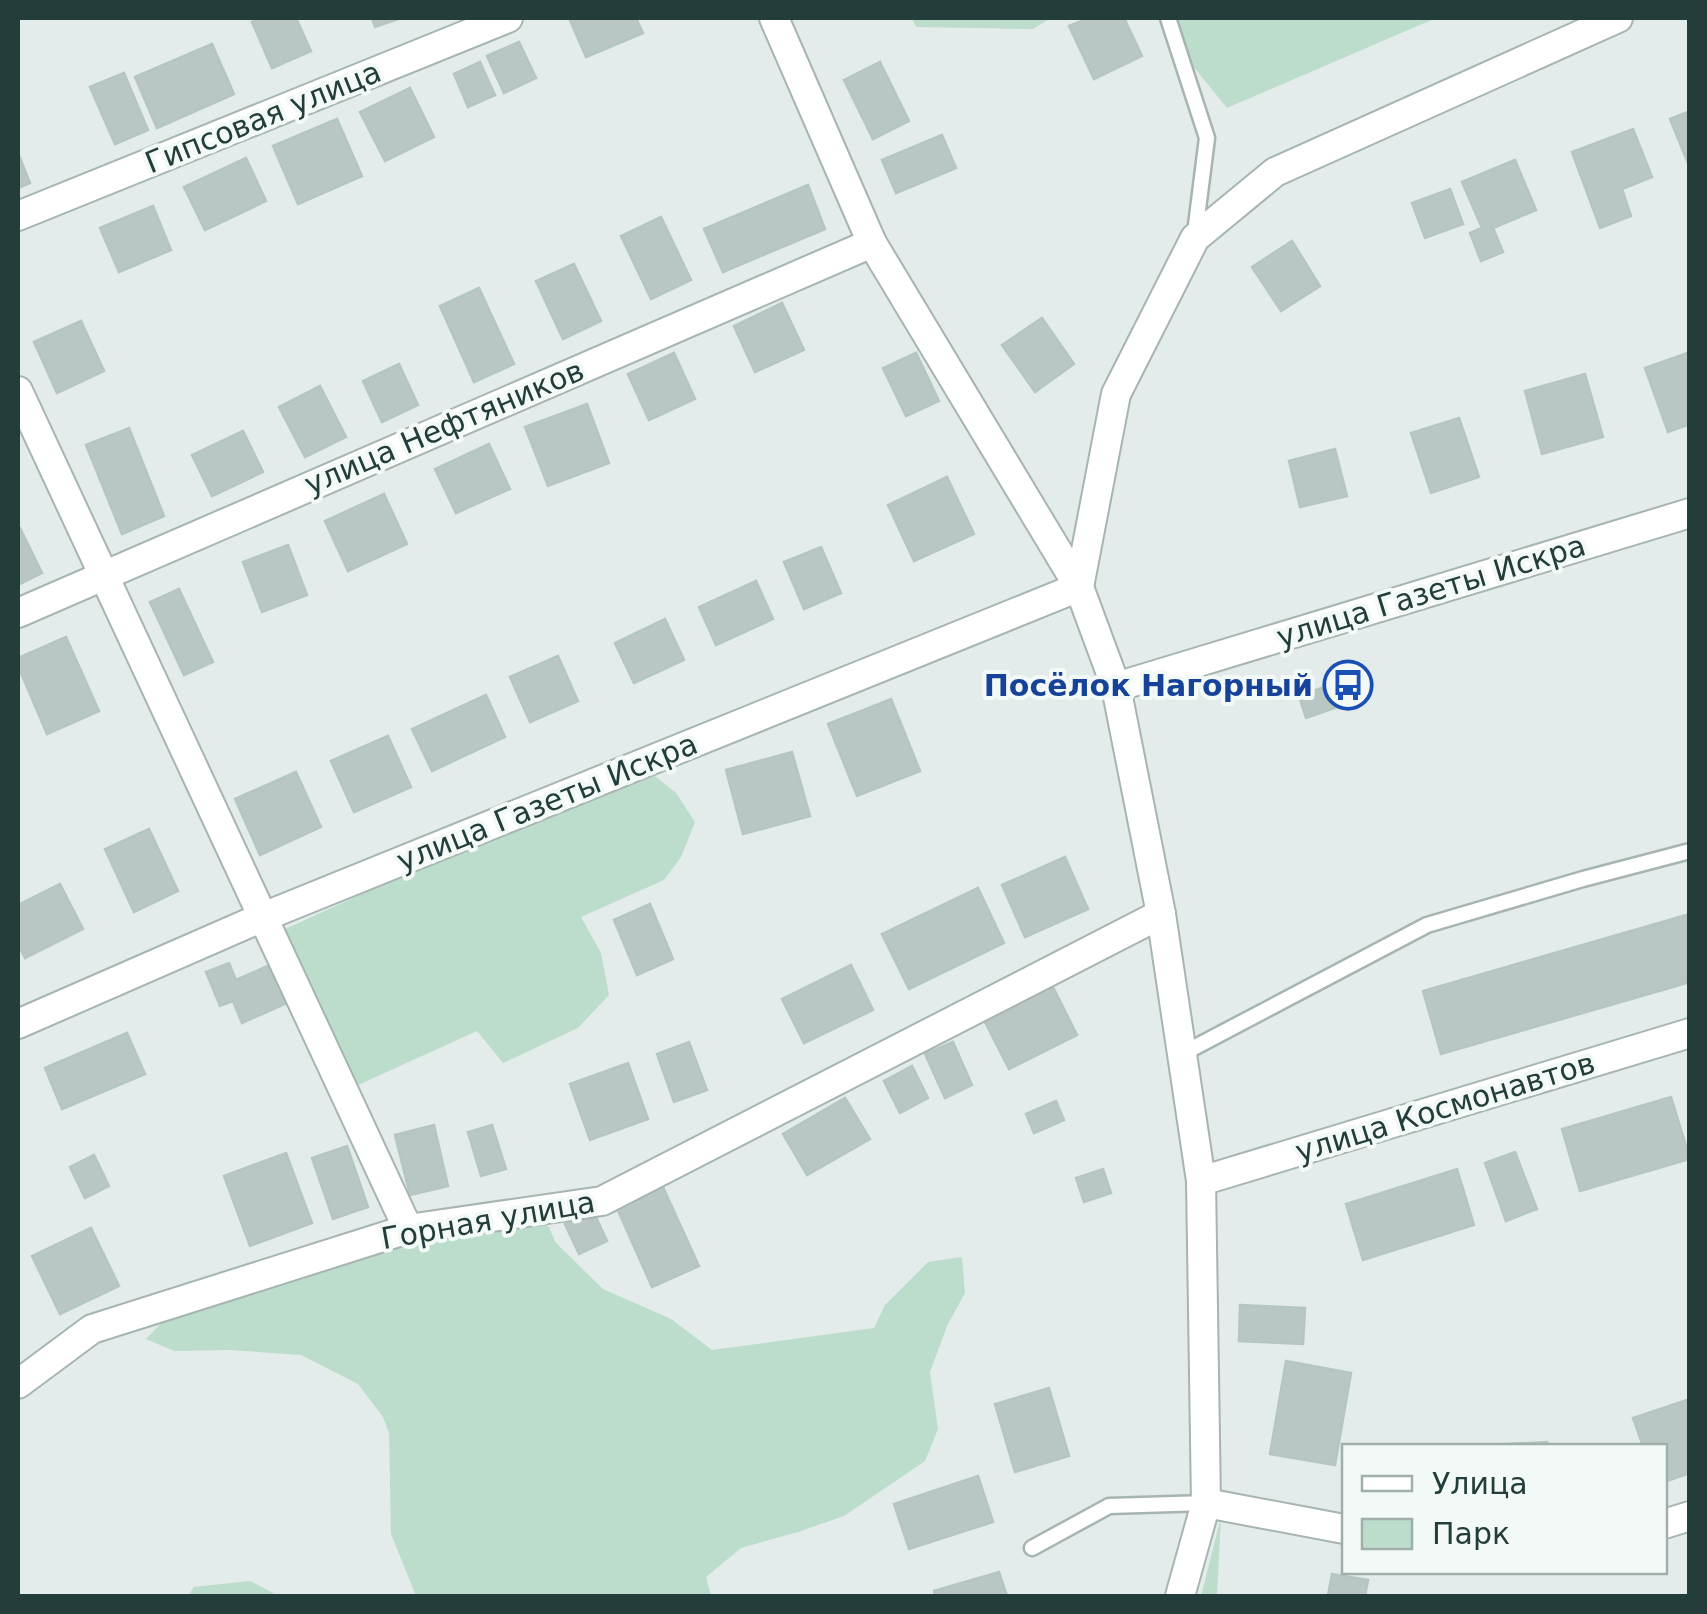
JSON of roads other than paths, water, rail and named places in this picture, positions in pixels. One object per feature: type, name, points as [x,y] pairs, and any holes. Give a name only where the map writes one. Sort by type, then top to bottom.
[{"type":"street","name":"Гипсовая улица","points":[[18,216],[508,18]]},
{"type":"street","points":[[774,18],[872,242],[1078,587],[1116,687],[1161,914],[1202,1181],[1206,1503],[1180,1596]]},
{"type":"street","points":[[1078,587],[1116,394],[1195,238],[1275,172],[1618,18]]},
{"type":"street","name":"улица Нефтяников","points":[[18,613],[872,242]]},
{"type":"street","points":[[18,391],[408,1229]]},
{"type":"street","name":"улица Газеты Искра","points":[[1116,687],[1690,512]]},
{"type":"street","name":"улица Газеты Искра","points":[[18,1024],[263,917],[1078,587]]},
{"type":"street","name":"Горная улица","points":[[18,1384],[92,1328],[408,1229],[602,1201],[1161,914]]},
{"type":"street","name":"улица Космонавтов","points":[[1202,1181],[1690,1033]]},
{"type":"street","points":[[1206,1503],[1342,1529]]},
{"type":"lane","points":[[1168,18],[1207,138],[1195,238]]},
{"type":"lane","points":[[1182,1054],[1427,925],[1690,850]]},
{"type":"lane","points":[[1032,1548],[1109,1506],[1206,1503]]},
{"type":"place","name":"Посёлок Нагорный","points":[[1348,685]]}]
